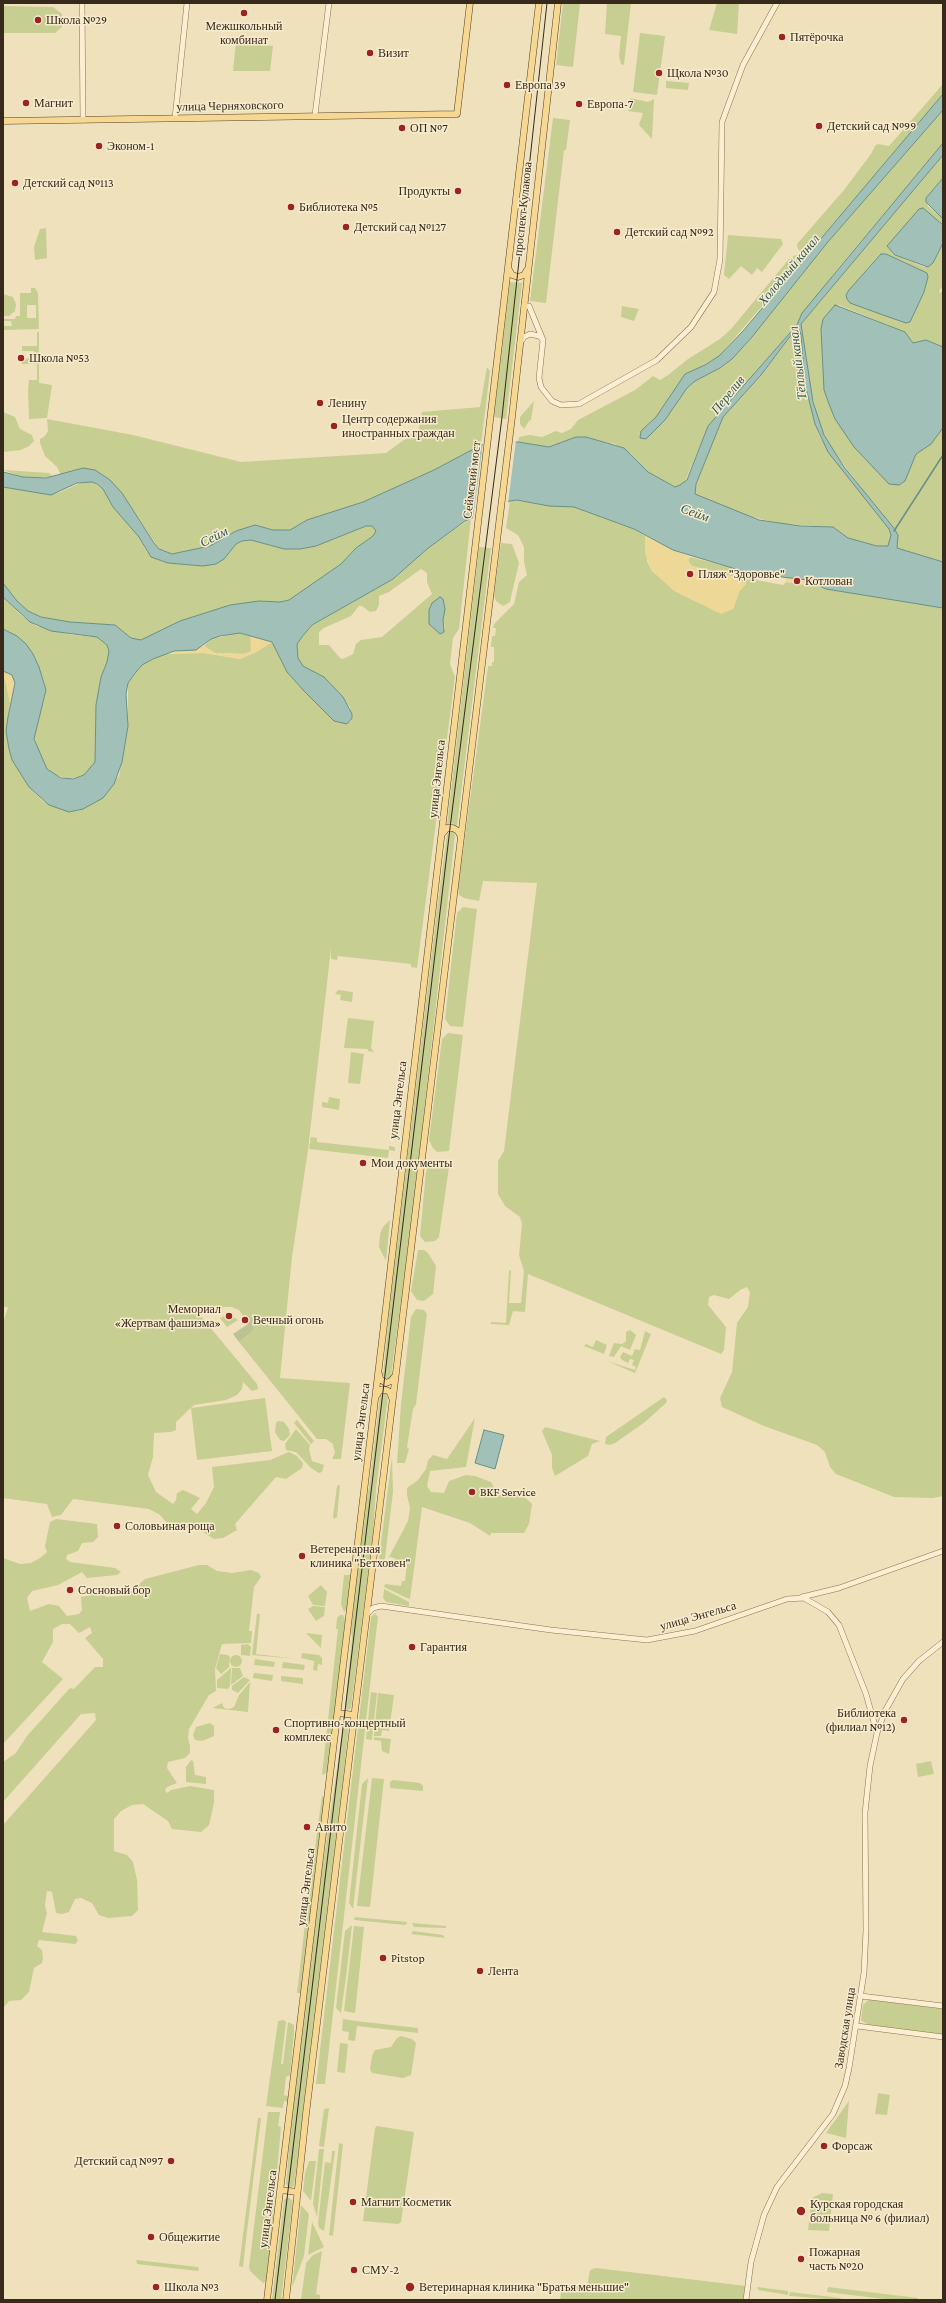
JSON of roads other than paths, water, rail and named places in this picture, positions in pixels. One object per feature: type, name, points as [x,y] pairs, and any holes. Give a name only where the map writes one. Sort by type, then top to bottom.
[{"type":"main road","name":"улица Черняховского","points":[[3,121],[457,114],[470,3]]},
{"type":"main road","name":"проспект Кулакова","points":[[490,416],[539,3]]},
{"type":"main road","name":"проспект Кулакова","points":[[461,837],[520,345],[526,306],[527,270],[558,3]]},
{"type":"main road","points":[[508,267],[510,273],[518,277],[524,275],[527,270]]},
{"type":"main road","name":"Сеймский мост","points":[[475,547],[490,416]]},
{"type":"main road","name":"улица Энгельса","points":[[267,2300],[375,1404],[475,547]]},
{"type":"main road","points":[[286,2300],[297,2192],[366,1614],[461,837],[458,831],[453,828],[447,828],[442,834]]},
{"type":"main road","points":[[379,1368],[380,1379],[386,1382],[394,1379],[397,1369]]},
{"type":"main road","points":[[375,1404],[378,1392],[386,1390],[392,1395],[392,1406]]},
{"type":"main road","points":[[338,1713],[354,1715]]},
{"type":"main road","points":[[281,2190],[297,2192]]},
{"type":"street","points":[[82,3],[83,120]]},
{"type":"street","points":[[175,118],[187,3]]},
{"type":"street","points":[[315,115],[329,3]]},
{"type":"street","points":[[526,306],[543,340],[539,378],[541,387],[552,401],[570,406],[579,404],[657,360],[682,338],[700,317],[714,292],[720,259],[722,122],[743,65],[777,3]]},
{"type":"street","points":[[520,345],[524,337],[530,334],[539,336],[543,340]]},
{"type":"street","name":"улица Энгельса","points":[[366,1614],[373,1608],[381,1606],[551,1630],[647,1640],[695,1631],[787,1599],[800,1598],[840,1588],[943,1550]]},
{"type":"street","name":"Заводская улица","points":[[800,1598],[807,1599],[819,1606],[832,1615],[839,1625],[872,1712],[877,1733]]},
{"type":"street","name":"Заводская улица","points":[[746,2300],[751,2262],[764,2215],[777,2187],[820,2133],[836,2108],[845,2086],[858,2026],[861,1996],[866,1930],[865,1813],[870,1766],[877,1733],[885,1711],[903,1679],[919,1661],[943,1642]]},
{"type":"street","points":[[861,1996],[943,2006]]},
{"type":"street","points":[[858,2026],[943,2037]]},
{"type":"water","points":[[943,94],[943,110],[827,243],[752,337],[732,359],[720,368],[695,381],[687,388],[665,420],[646,439],[640,438],[641,431],[656,417],[685,374],[705,365],[719,356],[743,331]]},
{"type":"water","name":"Сейм","points":[[943,143],[943,155],[801,324],[813,402],[824,435],[844,467],[893,527],[898,535],[897,548],[943,562],[943,608],[826,589],[807,580],[749,573],[673,550],[634,529],[574,507],[549,506],[517,500],[510,501],[465,521],[427,549],[393,579],[312,625],[302,637],[297,644],[298,658],[303,666],[324,677],[343,697],[352,714],[352,718],[347,724],[334,721],[304,691],[287,672],[272,642],[240,633],[211,639],[196,650],[174,651],[142,665],[136,672],[128,683],[126,694],[128,726],[122,762],[114,784],[103,798],[83,809],[69,812],[49,805],[29,787],[12,760],[6,731],[15,683],[12,675],[3,671],[3,629],[17,636],[26,644],[39,667],[46,690],[34,739],[47,769],[61,778],[73,779],[84,775],[95,762],[96,705],[101,677],[107,662],[109,651],[107,645],[97,637],[51,631],[30,622],[3,597],[3,583],[17,601],[28,611],[41,617],[70,622],[115,625],[131,638],[141,640],[180,621],[230,605],[259,601],[280,602],[289,600],[341,564],[356,548],[373,536],[376,531],[372,526],[366,526],[316,546],[300,549],[284,549],[251,540],[242,541],[236,544],[224,559],[216,564],[203,566],[168,563],[151,557],[139,537],[113,507],[103,489],[97,484],[92,482],[77,483],[51,495],[3,487],[3,472],[23,477],[46,478],[83,468],[95,470],[110,480],[122,493],[159,549],[172,554],[210,546],[236,531],[255,525],[273,530],[290,530],[307,520],[363,502],[434,470],[481,445],[491,442],[518,442],[549,447],[576,437],[586,437],[624,448],[648,472],[675,487],[687,480],[708,426],[797,325],[802,313]],"holes":[[[798,326],[801,335],[805,384],[815,424],[828,452],[889,529],[891,535],[888,546],[877,546],[848,538],[833,527],[800,526],[759,520],[695,494],[696,484],[723,417],[761,375]]]},
{"type":"water","points":[[943,178],[943,219],[926,202],[926,198]]},
{"type":"water","points":[[923,208],[943,225],[943,243],[933,263],[928,267],[895,255],[887,246],[919,209]]},
{"type":"water","points":[[881,254],[886,254],[927,273],[928,277],[924,292],[910,322],[906,323],[850,303],[847,299],[846,295],[849,290]]},
{"type":"water","points":[[835,305],[905,332],[913,343],[926,340],[943,347],[943,428],[931,444],[916,454],[905,481],[899,485],[889,484],[854,447],[835,419],[824,390],[821,329],[823,319]]},
{"type":"water","points":[[440,597],[443,599],[445,609],[443,620],[444,632],[440,634],[429,624],[429,610],[432,603]]},
{"type":"water","points":[[484,1430],[504,1435],[495,1469],[475,1463]]},
{"type":"waterway","points":[[894,531],[943,455]]},
{"type":"tram line","points":[[275,2300],[450,828],[502,417],[547,3]]},
{"type":"place","name":"Межшкольный комбинат","points":[[244,13]]},
{"type":"place","name":"Школа №29","points":[[38,20]]},
{"type":"place","name":"Пятёрочка","points":[[782,37]]},
{"type":"place","name":"Визит","points":[[370,53]]},
{"type":"place","name":"Щкола №30","points":[[659,73]]},
{"type":"place","name":"Европа 39","points":[[507,85]]},
{"type":"place","name":"Магнит","points":[[26,103]]},
{"type":"place","name":"Европа-7","points":[[579,104]]},
{"type":"place","name":"Детский сад №99","points":[[819,126]]},
{"type":"place","name":"ОП №7","points":[[402,128]]},
{"type":"place","name":"Эконом-1","points":[[99,146]]},
{"type":"place","name":"Детский сад №113","points":[[15,183]]},
{"type":"place","name":"Продукты","points":[[458,191]]},
{"type":"place","name":"Библиотека №5","points":[[291,207]]},
{"type":"place","name":"Детский сад №127","points":[[346,227]]},
{"type":"place","name":"Детский сад №92","points":[[617,232]]},
{"type":"place","name":"Школа №53","points":[[21,358]]},
{"type":"place","name":"Ленину","points":[[320,403]]},
{"type":"place","name":"Центр содержания иностранных граждан","points":[[334,426]]},
{"type":"place","name":"Пляж \"Здоровье\"","points":[[690,574]]},
{"type":"place","name":"Котлован","points":[[797,581]]},
{"type":"place","name":"Мои документы","points":[[363,1163]]},
{"type":"place","name":"Мемориал «Жертвам фашизма»","points":[[229,1316]]},
{"type":"place","name":"Вечный огонь","points":[[245,1320]]},
{"type":"place","name":"BKF Service","points":[[472,1492]]},
{"type":"place","name":"Соловьиная роща","points":[[117,1526]]},
{"type":"place","name":"Ветеренарная клиника \"Бетховен\"","points":[[302,1556]]},
{"type":"place","name":"Сосновый бор","points":[[70,1590]]},
{"type":"place","name":"Гарантия","points":[[412,1647]]},
{"type":"place","name":"Библиотека (филиал №12)","points":[[904,1720]]},
{"type":"place","name":"Спортивно-концертный комплекс","points":[[276,1730]]},
{"type":"place","name":"Авито","points":[[307,1827]]},
{"type":"place","name":"Pitstop","points":[[383,1958]]},
{"type":"place","name":"Лента","points":[[480,1971]]},
{"type":"place","name":"Форсаж","points":[[824,2146]]},
{"type":"place","name":"Детский сад №97","points":[[171,2161]]},
{"type":"place","name":"Магнит Косметик","points":[[353,2202]]},
{"type":"place","name":"Курская городская больница № 6 (филиал)","points":[[801,2211]]},
{"type":"place","name":"Общежитие","points":[[151,2237]]},
{"type":"place","name":"Пожарная часть №20","points":[[801,2259]]},
{"type":"place","name":"СМУ-2","points":[[354,2270]]},
{"type":"place","name":"Школа №3","points":[[156,2287]]},
{"type":"place","name":"Ветеринарная клиника \"Братья меньшие\"","points":[[410,2287]]},
{"type":"water label","name":"Холодный канал","points":[[789,270]]},
{"type":"water label","name":"Тёплый канал","points":[[798,363]]},
{"type":"water label","name":"Перелив","points":[[728,395]]}]
